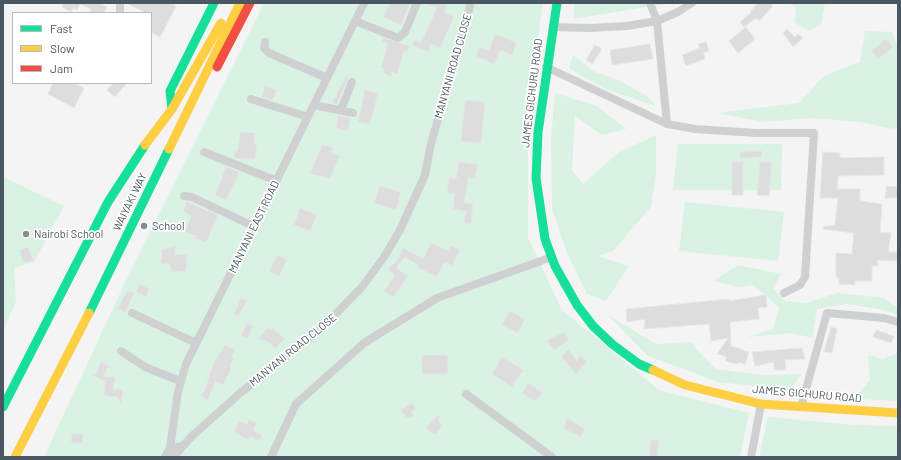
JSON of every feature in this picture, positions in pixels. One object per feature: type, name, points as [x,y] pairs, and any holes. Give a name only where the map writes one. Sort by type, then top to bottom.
[{"type":"main road","points":[[172,109],[170,92],[214,3]]},
{"type":"main road","name":"WAIYAKI WAY","points":[[15,457],[188,113],[208,83],[250,3]]},
{"type":"main road","name":"JAMES GICHURU ROAD","points":[[557,3],[546,67],[538,132],[536,178],[545,239],[552,257],[577,305],[593,326],[612,344],[639,364],[685,385],[762,404],[898,414]]},
{"type":"main road","points":[[188,113],[236,5]]},
{"type":"main road","name":"WAIYAKI WAY","points":[[3,407],[40,332],[108,202],[160,123],[172,109],[226,13],[236,5]]},
{"type":"street","name":"MANYANI EAST ROAD","points":[[165,457],[171,445],[180,381],[196,343],[255,227],[364,3]]},
{"type":"street","points":[[356,21],[398,38],[405,32],[417,3]]},
{"type":"street","name":"MANYANI ROAD CLOSE","points":[[174,457],[186,443],[239,394],[321,329],[362,288],[384,257],[407,217],[425,175],[431,144],[471,3]]},
{"type":"street","points":[[650,3],[657,21],[667,124]]},
{"type":"street","points":[[553,28],[627,26],[657,21],[678,12],[692,3]]},
{"type":"street","points":[[265,42],[264,48],[270,53],[327,78]]},
{"type":"street","points":[[546,67],[667,124],[695,129],[756,133],[814,133],[805,277],[800,285],[784,293]]},
{"type":"street","points":[[340,110],[352,82]]},
{"type":"street","points":[[252,99],[308,117]]},
{"type":"street","points":[[314,105],[353,113]]},
{"type":"street","points":[[204,152],[277,181]]},
{"type":"street","points":[[184,196],[192,196],[255,227]]},
{"type":"street","points":[[270,457],[296,404],[364,343],[437,298],[552,257]]},
{"type":"street","points":[[132,313],[196,343]]},
{"type":"street","points":[[801,407],[827,313],[884,318],[898,322]]},
{"type":"street","points":[[121,352],[145,367],[180,381]]},
{"type":"street","points":[[466,394],[552,457]]},
{"type":"street","points":[[751,457],[762,404]]},
{"type":"street","points":[[171,445],[186,443]]},
{"type":"green space","points":[[264,3],[543,3],[528,101],[528,238],[562,310],[659,390],[749,413],[740,457],[44,457],[128,276]]},
{"type":"green space","points":[[575,3],[670,3],[573,19]]},
{"type":"green space","points":[[789,3],[825,3],[821,25],[808,31],[794,22],[796,7]]},
{"type":"green space","points":[[865,31],[892,32],[898,47],[898,125],[894,129],[860,122],[811,118],[764,122],[717,113],[799,103],[824,76],[860,62]]},
{"type":"green space","points":[[573,55],[593,71],[618,80],[647,96],[656,106],[605,89],[569,68]]},
{"type":"green space","points":[[555,93],[597,106],[626,129],[602,135],[575,116],[572,170],[583,184],[618,153],[656,135],[656,174],[651,207],[613,251],[597,256],[629,266],[606,301],[587,294],[567,253],[552,209],[551,138]]},
{"type":"green space","points":[[678,144],[782,144],[781,190],[673,190]]},
{"type":"green space","name":"Nairobi School","points":[[3,177],[64,206],[34,262],[14,268],[16,301],[3,332]]},
{"type":"green space","points":[[685,202],[784,212],[778,261],[679,251]]},
{"type":"green space","points":[[738,265],[781,274],[773,289],[786,301],[806,303],[837,293],[884,298],[898,308],[898,315],[885,310],[847,304],[817,309],[812,338],[792,333],[747,337],[773,329],[779,307],[753,285],[739,287],[713,281]]},
{"type":"green space","points":[[608,315],[656,344],[692,342],[697,350],[716,369],[763,375],[802,374],[790,390],[718,382],[648,356]]},
{"type":"green space","points":[[898,353],[898,401],[855,399],[870,380],[868,355],[883,359]]},
{"type":"green space","points":[[768,417],[853,425],[898,426],[898,457],[759,457]]},
{"type":"building","points":[[63,3],[99,3],[107,7],[104,12],[90,12],[91,9],[80,4],[77,10],[73,8],[71,12],[62,7]]},
{"type":"building","points":[[126,3],[175,3],[174,5],[176,6],[160,37],[152,33],[152,12],[144,12]]},
{"type":"building","points":[[390,3],[410,3],[401,25],[383,17]]},
{"type":"building","points":[[425,3],[441,3],[447,5],[444,12],[454,17],[440,48],[431,44],[428,52],[412,45],[414,40],[421,43],[437,8]]},
{"type":"building","points":[[758,3],[770,3],[773,6],[759,21],[756,18],[744,27],[740,22],[751,13],[750,12]]},
{"type":"building","points":[[746,27],[755,39],[738,53],[729,41]]},
{"type":"building","points":[[787,29],[795,37],[798,34],[803,38],[793,47],[783,33]]},
{"type":"building","points":[[495,34],[517,43],[512,55],[500,50],[494,64],[476,56],[480,47],[489,51]]},
{"type":"building","points":[[383,38],[410,46],[407,52],[404,51],[397,74],[392,72],[391,76],[383,73],[384,69],[381,68],[388,44],[382,41]]},
{"type":"building","points":[[886,39],[893,47],[878,59],[871,51]]},
{"type":"building","points":[[706,42],[709,51],[703,53],[705,59],[686,66],[682,55],[700,48],[698,44]]},
{"type":"building","points":[[650,44],[653,59],[612,65],[610,50]]},
{"type":"building","points":[[595,45],[602,49],[592,64],[586,60]]},
{"type":"building","points":[[346,77],[348,78],[337,104],[332,103]]},
{"type":"building","points":[[53,84],[76,84],[84,88],[74,108],[48,94]]},
{"type":"building","points":[[112,84],[126,84],[115,97],[107,90]]},
{"type":"building","points":[[265,86],[277,90],[273,100],[262,97]]},
{"type":"building","points":[[365,90],[378,93],[370,124],[358,122]]},
{"type":"building","points":[[465,100],[485,102],[481,143],[461,141]]},
{"type":"building","points":[[338,116],[350,118],[348,131],[336,128]]},
{"type":"building","points":[[240,132],[255,133],[254,143],[257,143],[255,159],[234,158],[235,151],[238,151]]},
{"type":"building","points":[[322,145],[333,148],[331,153],[340,156],[330,178],[310,174]]},
{"type":"building","points":[[762,151],[762,157],[740,158],[740,152]]},
{"type":"building","points":[[823,152],[840,153],[840,158],[884,157],[884,175],[838,176],[837,189],[860,189],[860,201],[882,204],[880,232],[891,233],[888,252],[898,252],[898,261],[877,260],[878,266],[872,266],[872,281],[855,281],[855,285],[839,284],[839,277],[836,277],[836,253],[852,254],[854,233],[823,229],[823,227],[835,225],[838,198],[820,198]]},
{"type":"building","points":[[459,162],[477,164],[475,179],[468,178],[464,203],[473,204],[471,224],[464,223],[466,211],[453,209],[455,194],[447,193],[449,178],[456,179]]},
{"type":"building","points":[[732,162],[743,162],[743,195],[732,195]]},
{"type":"building","points":[[760,162],[772,163],[769,196],[757,195]]},
{"type":"building","points":[[226,167],[240,172],[226,200],[215,195]]},
{"type":"building","points":[[380,186],[401,192],[396,210],[374,203]]},
{"type":"building","points":[[887,186],[898,187],[898,198],[885,198]]},
{"type":"building","points":[[187,202],[218,215],[206,243],[195,238],[196,236],[185,232],[191,216],[183,211]]},
{"type":"building","points":[[300,208],[317,215],[310,231],[294,225]]},
{"type":"building","points":[[431,243],[448,251],[451,245],[460,250],[452,266],[445,262],[436,277],[417,267],[418,265],[405,257],[396,268],[408,276],[393,297],[384,291],[395,275],[388,269],[397,260],[404,248],[423,259]]},
{"type":"building","points":[[175,246],[175,255],[187,254],[186,271],[172,272],[170,264],[161,264],[162,250]]},
{"type":"building","points":[[28,247],[33,260],[25,263],[22,260],[20,250]]},
{"type":"building","points":[[278,255],[287,260],[279,276],[269,271]]},
{"type":"building","points":[[140,284],[149,289],[146,297],[136,292]]},
{"type":"building","points":[[127,291],[134,293],[126,312],[118,308]]},
{"type":"building","points":[[766,295],[767,307],[758,308],[759,319],[730,322],[731,346],[749,352],[745,364],[725,361],[727,357],[717,354],[728,338],[711,341],[709,324],[644,329],[645,319],[627,322],[626,309],[729,299],[729,301]]},
{"type":"building","points":[[241,298],[247,301],[238,316],[234,314]]},
{"type":"building","points":[[510,311],[525,319],[518,333],[502,325]]},
{"type":"building","points":[[247,323],[253,326],[247,338],[241,336]]},
{"type":"building","points":[[831,327],[837,329],[832,353],[824,352]]},
{"type":"building","points":[[267,328],[271,330],[272,328],[285,339],[276,348],[265,340],[264,341],[259,338]]},
{"type":"building","points":[[876,330],[894,336],[891,343],[873,337]]},
{"type":"building","points":[[563,332],[569,340],[554,350],[547,341]]},
{"type":"building","points":[[225,345],[235,350],[231,356],[234,358],[230,366],[232,367],[223,385],[215,382],[208,400],[200,396],[205,390],[214,362]]},
{"type":"building","points":[[802,348],[805,359],[785,360],[786,370],[774,370],[774,362],[755,366],[752,352]]},
{"type":"building","points":[[568,349],[577,361],[580,355],[587,362],[576,374],[561,357]]},
{"type":"building","points":[[422,355],[448,355],[448,374],[422,374]]},
{"type":"building","points":[[502,357],[523,370],[512,387],[492,374]]},
{"type":"building","points":[[101,362],[109,366],[103,376],[115,377],[113,389],[123,390],[121,403],[116,396],[108,397],[108,395],[104,395],[105,382],[92,375],[95,375]]},
{"type":"building","points":[[529,383],[543,393],[535,401],[522,393]]},
{"type":"building","points":[[412,403],[416,409],[411,412],[414,416],[406,418],[401,410]]},
{"type":"building","points":[[438,415],[440,417],[438,420],[442,426],[435,435],[426,428]]},
{"type":"building","points":[[568,418],[585,429],[581,437],[564,429]]},
{"type":"building","points":[[249,419],[257,423],[253,430],[262,435],[259,441],[250,436],[248,440],[234,432],[239,421],[247,424]]},
{"type":"building","points":[[72,434],[83,434],[82,443],[71,443]]},
{"type":"building","points":[[651,440],[659,440],[657,457],[649,457]]},
{"type":"traffic: fast","points":[[172,109],[170,91],[214,3]]},
{"type":"traffic: fast","points":[[557,3],[538,132],[536,178],[545,239],[555,266],[577,305],[593,326],[612,344],[639,364],[653,370]]},
{"type":"traffic: fast","points":[[3,407],[108,202],[145,145]]},
{"type":"traffic: fast","points":[[89,313],[169,149]]},
{"type":"traffic: slow","points":[[169,149],[240,3]]},
{"type":"traffic: slow","points":[[145,145],[172,109],[221,23]]},
{"type":"traffic: slow","points":[[15,457],[89,313]]},
{"type":"traffic: slow","points":[[653,370],[685,385],[761,404],[898,413]]},
{"type":"traffic: jam","points":[[217,67],[250,3]]},
{"type":"place","name":"School","points":[[144,226]]},
{"type":"place","name":"Nairobi School","points":[[26,234]]}]
